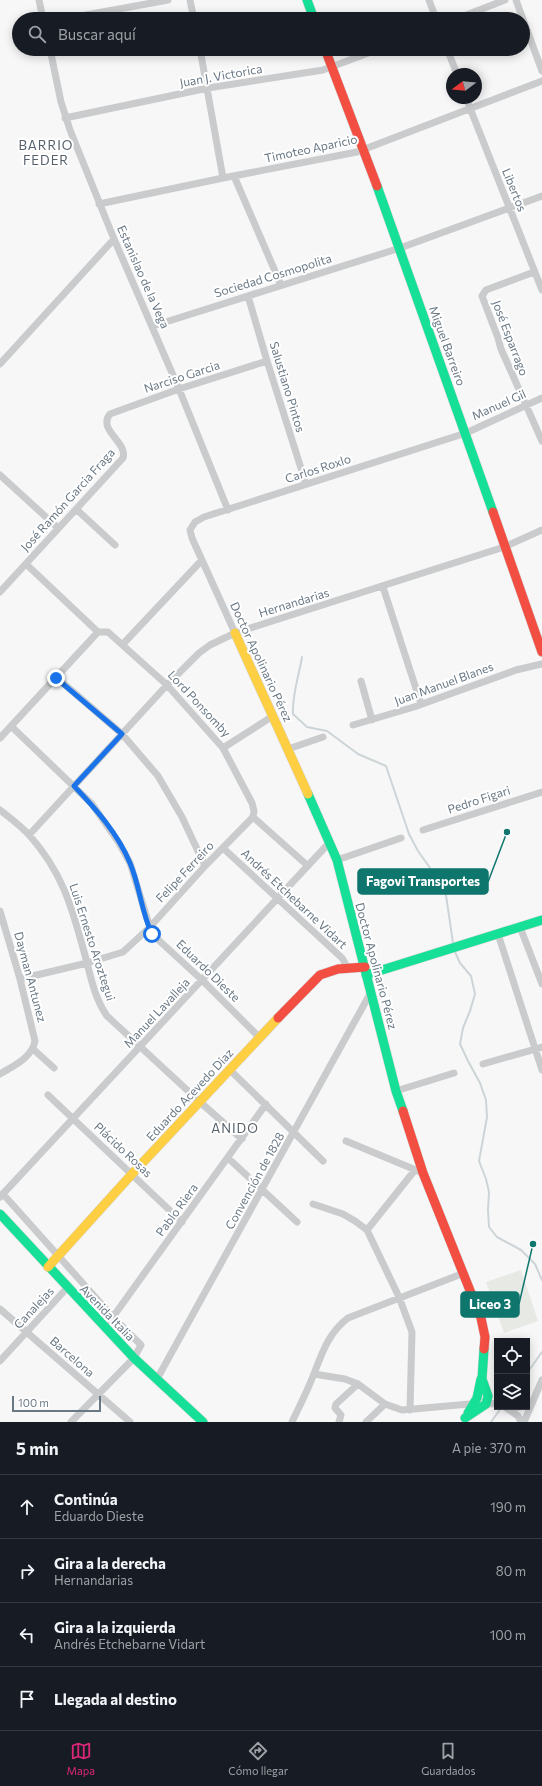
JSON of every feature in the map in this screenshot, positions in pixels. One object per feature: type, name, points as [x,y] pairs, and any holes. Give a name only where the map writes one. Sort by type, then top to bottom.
[{"type":"street","points":[[39,0],[42,12]]},
{"type":"street","points":[[102,12],[168,0]]},
{"type":"street","points":[[190,0],[193,12]]},
{"type":"street","points":[[307,0],[311,12]]},
{"type":"street","points":[[429,0],[433,12]]},
{"type":"street","points":[[474,12],[505,0]]},
{"type":"street","points":[[516,0],[520,12]]},
{"type":"street","points":[[530,38],[542,70]]},
{"type":"street","name":"Estanislao de la Vega","points":[[52,56],[66,118],[114,239],[153,326],[228,510]]},
{"type":"street","points":[[201,56],[223,178]]},
{"type":"street","name":"Miguel Barreiro","points":[[328,56],[400,248],[542,652]]},
{"type":"street","name":"Juan J. Victorica","points":[[66,118],[208,88],[332,67],[361,56]]},
{"type":"street","points":[[451,56],[455,68]]},
{"type":"street","name":"Timoteo Aparicio","points":[[100,204],[364,150],[542,81]]},
{"type":"street","name":"Libertos","points":[[468,104],[542,290]]},
{"type":"street","points":[[234,176],[280,285]]},
{"type":"street","name":"Sociedad Cosmopolita","points":[[153,326],[400,248],[542,196]]},
{"type":"street","points":[[0,364],[114,239]]},
{"type":"street","name":"José Esparrago","points":[[534,272],[486,290],[482,296],[498,338],[500,349],[542,441]]},
{"type":"street","name":"Salustiano Pintos","points":[[248,296],[306,484]]},
{"type":"street","name":"Narciso Garcia","points":[[107,418],[114,411],[267,361]]},
{"type":"street","name":"Manuel Gil","points":[[466,433],[542,398]]},
{"type":"street","name":"José Ramón Garcia Fraga","points":[[0,592],[123,458],[123,450],[107,426],[107,418]]},
{"type":"street","name":"Carlos Roxlo","points":[[192,538],[190,530],[196,522],[306,484],[466,433]]},
{"type":"street","points":[[0,475],[58,528]]},
{"type":"street","points":[[76,509],[114,544]]},
{"type":"street","name":"Hernandarias","points":[[29,836],[167,685],[199,653],[210,646],[235,633],[383,587],[504,547],[542,530]]},
{"type":"street","name":"Doctor Apolinario Pérez","points":[[192,538],[337,860],[396,1091],[419,1171],[464,1272],[483,1327],[485,1345],[482,1379],[488,1396]]},
{"type":"street","points":[[123,644],[202,560]]},
{"type":"street","points":[[0,738],[98,632],[26,564]]},
{"type":"street","points":[[383,587],[421,704]]},
{"type":"street","name":"Lord Ponsomby","points":[[98,632],[108,632],[123,644],[167,685],[223,748],[252,803],[254,811],[253,817]]},
{"type":"street","name":"Juan Manuel Blanes","points":[[353,725],[421,704],[493,677],[542,664]]},
{"type":"street","points":[[56,678],[122,734],[158,776],[182,817],[205,866]]},
{"type":"street","points":[[361,681],[372,720]]},
{"type":"street","points":[[223,748],[273,716]]},
{"type":"street","name":"Eduardo Dieste","points":[[11,726],[74,786],[105,822],[130,862],[152,934],[202,980],[260,1038]]},
{"type":"street","points":[[288,749],[323,737]]},
{"type":"street","name":"Pedro Figari","points":[[423,830],[542,792]]},
{"type":"street","name":"Luis Ernesto Aroztegui","points":[[0,810],[29,836],[58,875],[68,896],[99,1004],[107,1016],[242,1139]]},
{"type":"street","points":[[253,817],[308,866]]},
{"type":"street","name":"Felipe Ferreiro","points":[[20,979],[87,963],[123,952],[149,928],[205,866],[253,817]]},
{"type":"street","points":[[337,860],[401,838]]},
{"type":"street","name":"Manuel Lavalleja","points":[[2,1195],[277,898],[330,843]]},
{"type":"street","name":"Andrés Etchebarne Vidart","points":[[223,848],[342,958],[345,969]]},
{"type":"street","name":"Dayman Antunez","points":[[0,911],[20,979],[35,1041],[34,1049]]},
{"type":"street","name":"Eduardo Acevedo Diaz","points":[[48,1267],[132,1174],[322,973],[333,969],[365,971],[498,934],[542,920]]},
{"type":"street","points":[[520,927],[542,984]]},
{"type":"street","points":[[498,934],[538,1048],[542,1070]]},
{"type":"street","name":"Convención de 1828","points":[[157,1379],[295,1132],[371,992]]},
{"type":"street","points":[[483,1064],[538,1048]]},
{"type":"street","points":[[0,1074],[28,1055],[34,1049],[54,1068]]},
{"type":"street","points":[[230,1070],[323,1161]]},
{"type":"street","points":[[396,1091],[454,1073]]},
{"type":"street","name":"Plácido Rosas","points":[[48,1095],[182,1222]]},
{"type":"street","name":"Pablo Riera","points":[[105,1328],[266,1104]]},
{"type":"street","points":[[346,1141],[419,1171],[367,1230]]},
{"type":"street","points":[[228,1158],[297,1222]]},
{"type":"street","points":[[2,1195],[113,1317],[141,1345],[134,1358],[72,1422]]},
{"type":"street","points":[[313,1204],[343,1214],[367,1230],[399,1297],[412,1332],[410,1410]]},
{"type":"street","name":"Avenida Italia","points":[[0,1214],[67,1288],[134,1358],[203,1422]]},
{"type":"street","points":[[292,1422],[314,1374],[326,1342],[339,1325],[348,1318],[464,1272]]},
{"type":"street","name":"Canalejas","points":[[0,1361],[67,1288]]},
{"type":"street","name":"Barcelona","points":[[0,1309],[130,1422]]},
{"type":"street","name":"Doctor Apolinario Pérez","points":[[463,1420],[472,1402],[483,1366]]},
{"type":"street","points":[[314,1374],[345,1379],[358,1384],[385,1404],[397,1408],[410,1410],[472,1402],[484,1405],[494,1403]]},
{"type":"street","points":[[530,1402],[542,1380]]},
{"type":"street","points":[[339,1422],[341,1415],[335,1408],[336,1404],[358,1384]]},
{"type":"street","points":[[472,1402],[482,1394],[494,1401]]},
{"type":"street","points":[[484,1405],[488,1402],[488,1396]]},
{"type":"street","points":[[366,1422],[385,1404]]},
{"type":"street","name":"Doctor Apolinario Pérez","points":[[463,1420],[474,1410],[484,1405]]},
{"type":"street","points":[[510,1410],[518,1416],[522,1422]]},
{"type":"street","points":[[522,1422],[527,1410]]},
{"type":"shaded area","points":[[521,1270],[538,1321],[504,1333],[486,1282]]},
{"type":"waterway","points":[[302,657],[295,692],[293,714],[307,727],[327,731],[358,754],[386,766],[409,834],[418,851],[440,882],[446,895],[453,943]]},
{"type":"waterway","points":[[455,952],[460,963],[471,976],[475,994],[463,1028],[460,1044],[480,1083],[486,1100],[487,1117],[479,1161],[489,1192],[489,1227],[497,1237],[521,1250],[535,1264],[542,1280]]},
{"type":"waterway","points":[[530,1369],[542,1352]]},
{"type":"waterway","points":[[491,1422],[500,1410]]},
{"type":"traffic: fast","points":[[307,0],[311,12]]},
{"type":"traffic: fast","points":[[377,186],[493,512]]},
{"type":"traffic: fast","points":[[308,794],[337,860],[396,1091],[403,1111]]},
{"type":"traffic: fast","points":[[366,975],[542,920]]},
{"type":"traffic: fast","points":[[0,1214],[134,1358],[203,1422]]},
{"type":"traffic: fast","points":[[465,1418],[486,1404],[488,1396],[482,1379],[484,1349]]},
{"type":"traffic: fast","points":[[468,1413],[477,1398],[481,1379]]},
{"type":"traffic: slow","points":[[235,633],[308,794]]},
{"type":"traffic: slow","points":[[48,1267],[132,1174],[278,1018]]},
{"type":"traffic: jam","points":[[328,56],[377,186]]},
{"type":"traffic: jam","points":[[493,512],[542,652]]},
{"type":"traffic: jam","points":[[278,1018],[320,975],[338,969],[365,967]]},
{"type":"traffic: jam","points":[[403,1111],[423,1173],[481,1318],[485,1337],[484,1349]]},
{"type":"place","name":"Fagovi Transportes","points":[[507,832]]},
{"type":"place","name":"Liceo 3","points":[[533,1244]]},
{"type":"district","name":"BARRIO FEDER","points":[[46,152]]},
{"type":"district","name":"ANIDO","points":[[235,1128]]},
{"type":"route","points":[[56,678],[122,734],[74,786],[92,804],[119,843],[130,862],[152,934]]}]
